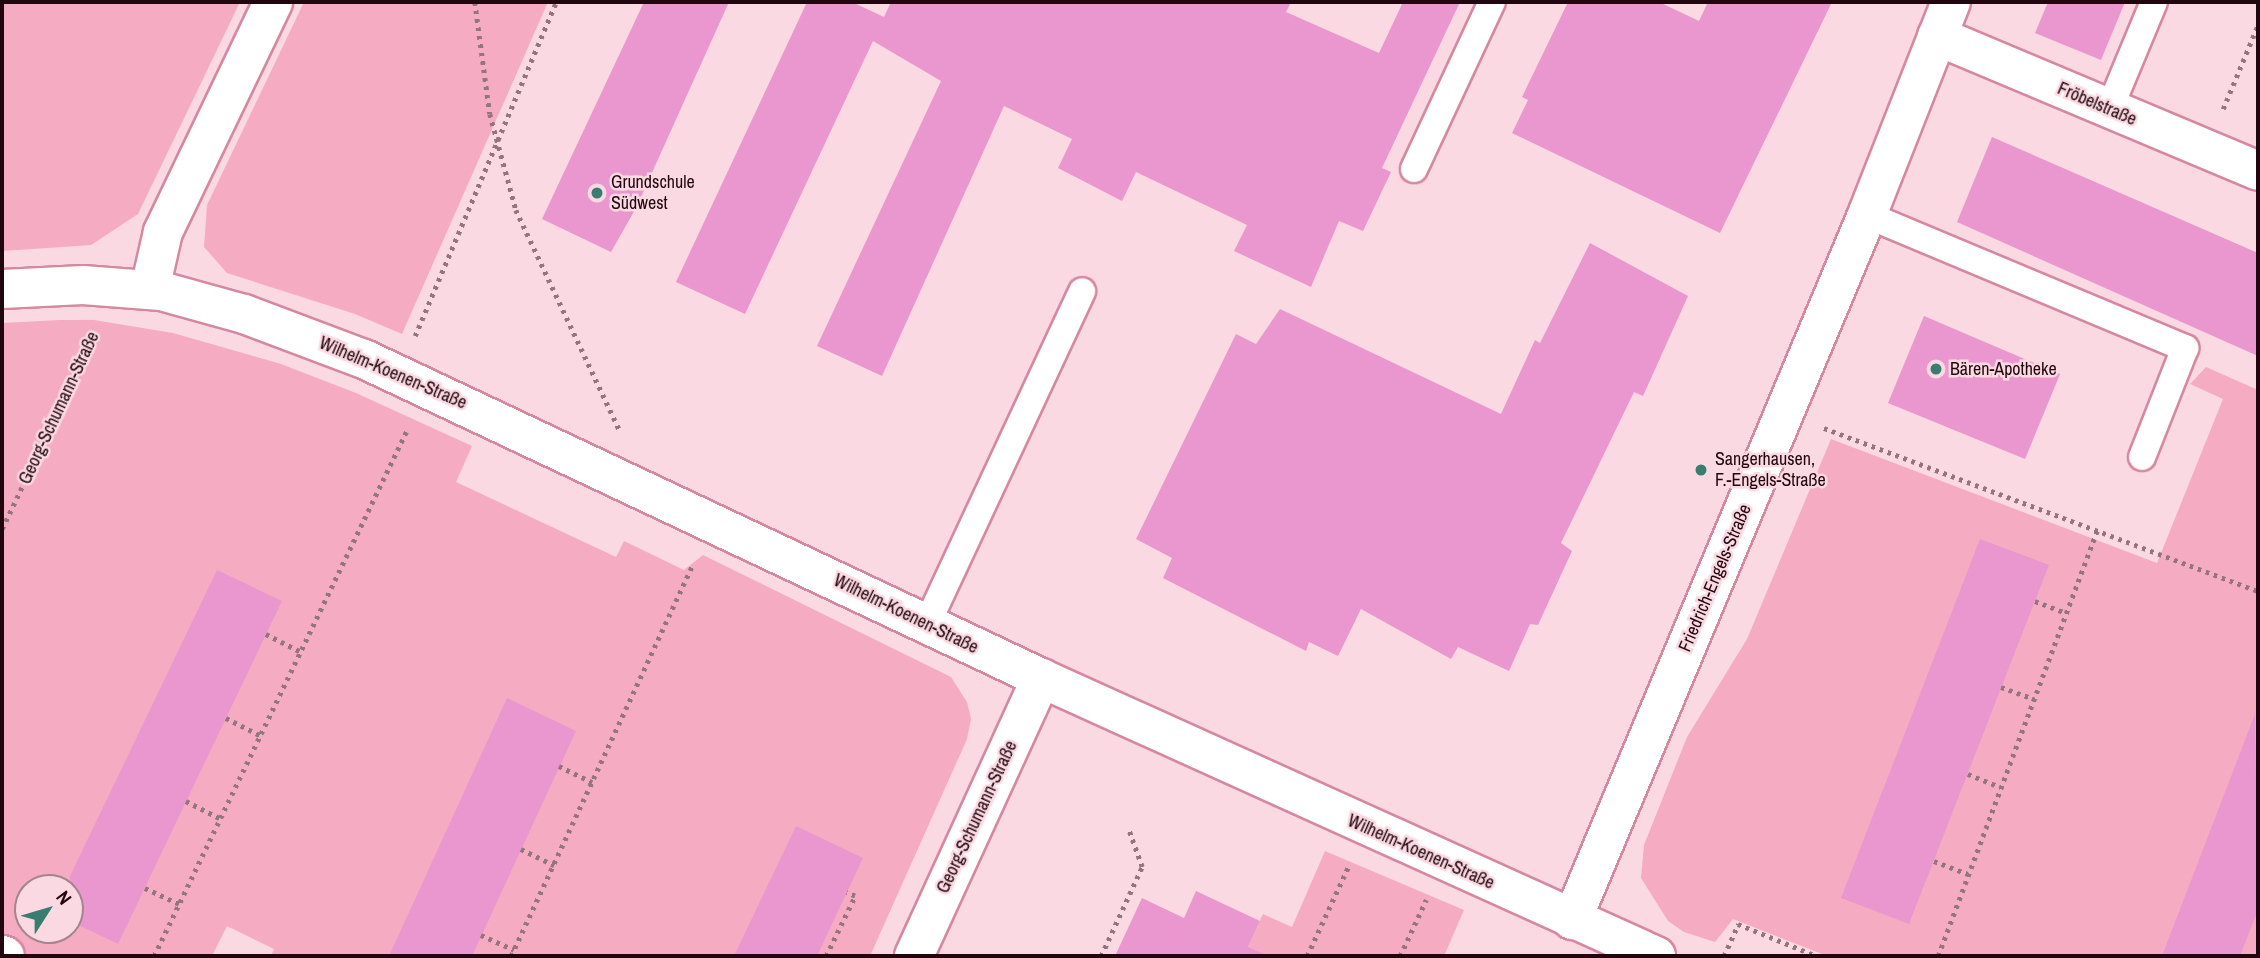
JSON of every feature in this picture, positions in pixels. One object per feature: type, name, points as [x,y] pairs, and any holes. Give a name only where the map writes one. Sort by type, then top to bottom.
[{"type":"street","points":[[134,288],[273,2]]},
{"type":"street","name":"Fröbelstraße","points":[[1944,19],[2109,110],[2258,171]]},
{"type":"street","name":"Friedrich-Engels-Straße","points":[[1572,920],[1867,215],[1944,19]]},
{"type":"street","name":"Wilhelm-Koenen-Straße","points":[[2,289],[134,288],[244,314],[428,386],[1041,678],[1656,956]]},
{"type":"street","name":"Georg-Schumann-Straße","points":[[914,956],[1041,678]]},
{"type":"lane","points":[[1414,169],[1492,2]]},
{"type":"lane","points":[[2109,110],[2154,2]]},
{"type":"lane","points":[[1867,215],[2185,348],[2142,457]]},
{"type":"lane","points":[[927,624],[1082,291]]},
{"type":"path","points":[[475,2],[490,114],[525,232],[622,437]]},
{"type":"path","points":[[411,346],[556,2]]},
{"type":"path","points":[[2206,149],[2258,26]]},
{"type":"path","name":"Georg-Schumann-Straße","points":[[3,525],[134,288]]},
{"type":"path","points":[[154,956],[428,386]]},
{"type":"path","points":[[1784,413],[2258,591]]},
{"type":"path","points":[[481,935],[512,953],[713,522]]},
{"type":"path","points":[[1938,956],[2097,531]]},
{"type":"path","points":[[2035,601],[2066,612]]},
{"type":"path","points":[[266,634],[301,652]]},
{"type":"path","points":[[2001,687],[2034,699]]},
{"type":"path","points":[[226,718],[260,735]]},
{"type":"path","points":[[559,766],[592,782]]},
{"type":"path","points":[[1968,774],[2001,787]]},
{"type":"path","points":[[186,801],[220,818]]},
{"type":"path","points":[[1307,956],[1366,827]]},
{"type":"path","points":[[1101,956],[1142,867],[1128,828]]},
{"type":"path","points":[[521,849],[554,864]]},
{"type":"path","points":[[1934,861],[1968,874]]},
{"type":"path","points":[[145,888],[179,905]]},
{"type":"path","points":[[1400,956],[1432,888]]},
{"type":"path","points":[[826,956],[855,896],[847,892]]},
{"type":"path","points":[[1724,956],[1738,924],[1817,956]]},
{"type":"shaded area","points":[[2,2],[240,2],[138,214],[91,245],[2,251]]},
{"type":"shaded area","points":[[304,2],[548,2],[402,334],[355,314],[227,273],[204,247],[207,205]]},
{"type":"shaded area","points":[[94,320],[173,333],[281,364],[356,393],[472,446],[456,482],[616,557],[624,541],[684,570],[703,555],[951,677],[967,702],[971,719],[967,739],[870,956],[271,956],[274,949],[227,926],[212,956],[26,956],[2,945],[2,323]]},
{"type":"shaded area","points":[[2206,367],[2258,390],[2258,956],[1827,956],[1733,919],[1715,942],[1684,932],[1668,921],[1641,878],[1644,845],[1687,737],[1747,639],[1831,439],[2157,563],[2223,399],[2190,384]]},
{"type":"shaded area","points":[[1325,851],[1464,910],[1444,956],[1244,956],[1263,914],[1292,927]]},
{"type":"building","points":[[644,2],[729,2],[636,208],[611,252],[542,219]]},
{"type":"building","name":"Grundschule Südwest","points":[[807,2],[852,2],[884,17],[891,2],[1291,2],[1286,12],[1379,53],[1403,2],[1460,2],[1382,168],[1391,172],[1363,231],[1339,221],[1311,287],[1234,251],[1247,225],[1136,172],[1122,201],[1058,168],[1072,139],[1004,106],[882,376],[817,346],[941,81],[873,41],[745,314],[676,282]]},
{"type":"building","points":[[1568,2],[1659,2],[1699,21],[1708,2],[1832,2],[1720,233],[1512,133],[1528,100],[1522,97]]},
{"type":"building","points":[[2048,2],[2125,2],[2101,60],[2035,33]]},
{"type":"building","points":[[1992,137],[2258,253],[2258,356],[1957,222]]},
{"type":"building","points":[[1590,243],[1688,296],[1643,396],[1634,392],[1561,543],[1572,551],[1538,625],[1530,624],[1509,671],[1458,647],[1451,659],[1361,609],[1338,656],[1309,642],[1306,651],[1163,578],[1172,558],[1136,539],[1236,334],[1256,344],[1280,309],[1501,414],[1535,340],[1540,343]]},
{"type":"building","points":[[1924,316],[2060,374],[2025,459],[1888,403]]},
{"type":"building","points":[[1980,539],[2049,565],[1909,924],[1841,898]]},
{"type":"building","points":[[217,570],[282,601],[118,944],[84,928],[84,874],[71,874]]},
{"type":"building","points":[[507,698],[576,731],[472,956],[389,956]]},
{"type":"building","points":[[2255,714],[2258,910],[2240,956],[2162,956]]},
{"type":"building","points":[[796,826],[863,858],[817,956],[734,956]]},
{"type":"building","points":[[1196,891],[1260,921],[1248,947],[1268,956],[1115,956],[1142,898],[1184,918]]},
{"type":"place","name":"Grundschule Südwest","points":[[597,193]]},
{"type":"place","name":"Bären-Apotheke","points":[[1936,369]]},
{"type":"place","name":"Sangerhausen, F.-Engels-Straße","points":[[1701,470]]}]
